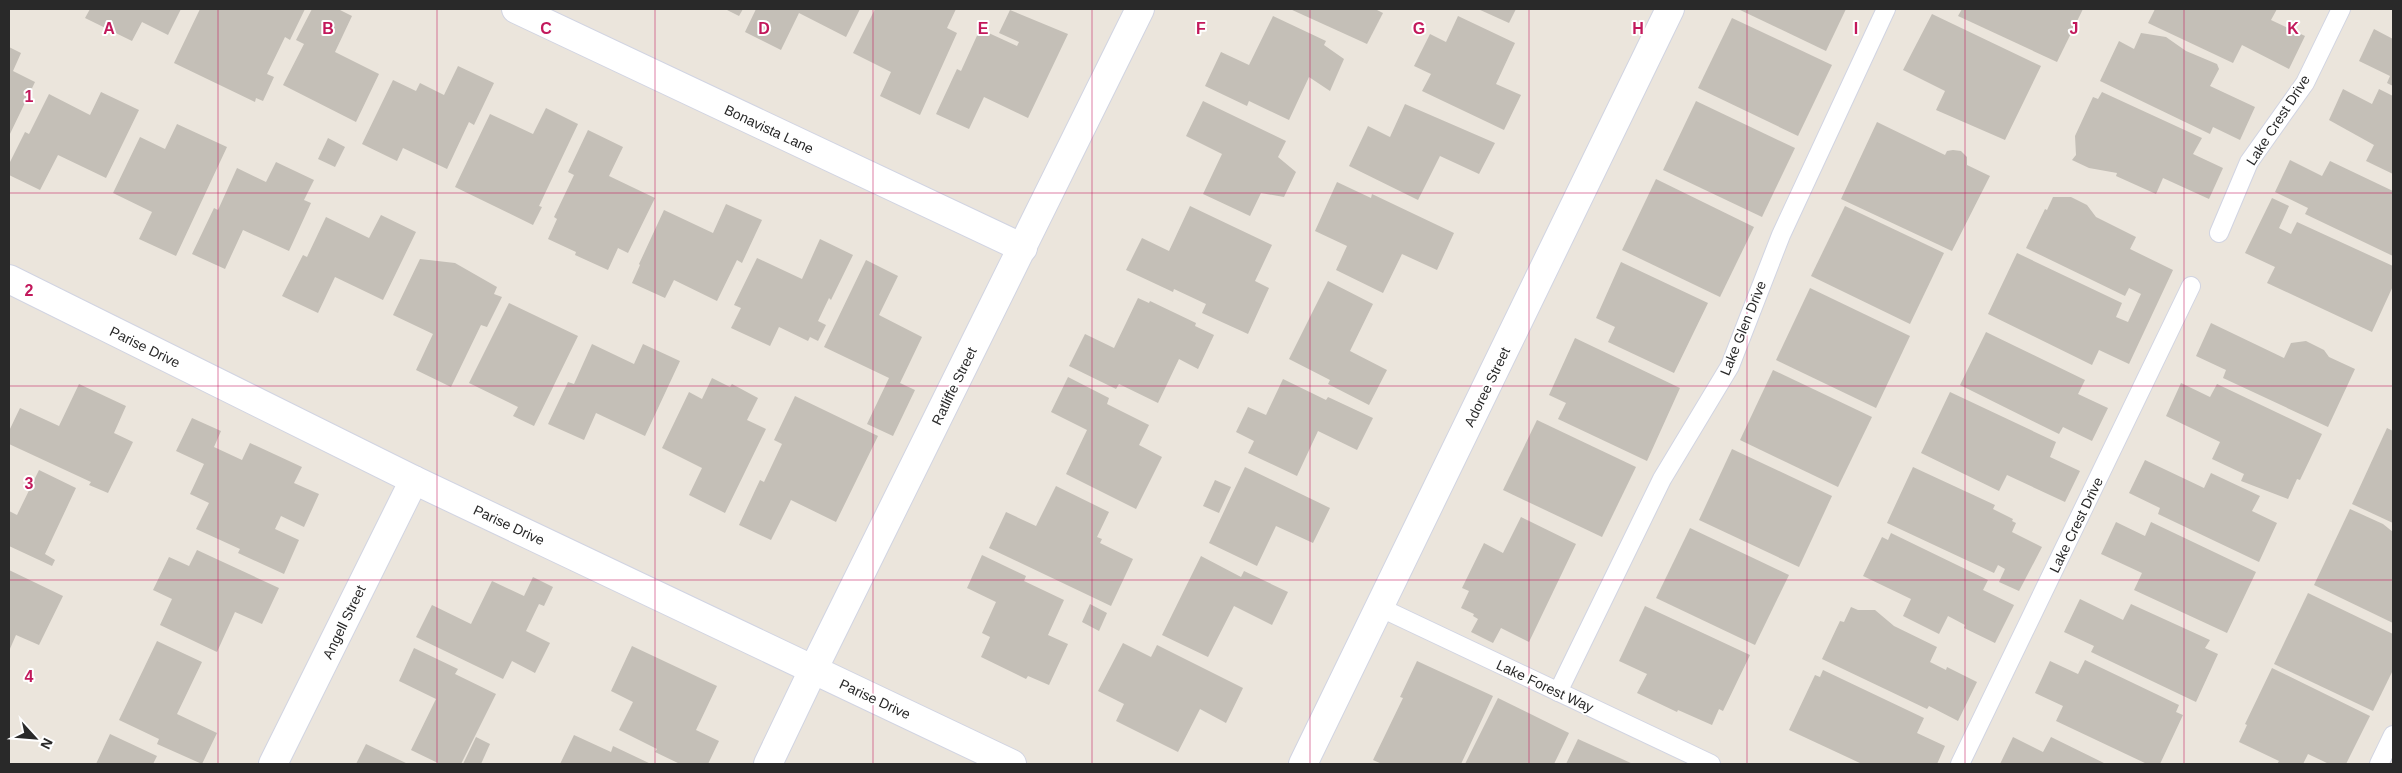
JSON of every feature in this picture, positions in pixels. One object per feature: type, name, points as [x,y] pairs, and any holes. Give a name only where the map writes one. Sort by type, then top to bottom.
[{"type":"street","name":"Bonavista Lane","points":[[516,9],[1023,248]]},
{"type":"street","name":"Ratliffe Street","points":[[768,764],[1140,9]]},
{"type":"street","name":"Adoree Street","points":[[1303,764],[1670,9]]},
{"type":"street","name":"Parise Drive","points":[[9,279],[414,480],[1012,764]]},
{"type":"street","name":"Angell Street","points":[[273,764],[414,480]]},
{"type":"lane","name":"Lake Glen Drive","points":[[1558,692],[1662,479],[1730,366],[1781,235],[1886,9]]},
{"type":"lane","name":"Lake Crest Drive","points":[[2219,233],[2249,162],[2305,83],[2341,9]]},
{"type":"lane","name":"Lake Crest Drive","points":[[1960,764],[2191,286]]},
{"type":"lane","name":"Lake Forest Way","points":[[1379,607],[1711,764]]},
{"type":"lane","points":[[2379,764],[2393,735]]},
{"type":"building","points":[[90,9],[181,9],[168,35],[142,22],[132,41],[85,18]]},
{"type":"building","points":[[200,9],[305,9],[290,40],[285,37],[267,74],[274,77],[263,101],[256,98],[255,102],[174,63]]},
{"type":"building","points":[[312,9],[338,9],[352,16],[335,52],[379,74],[356,122],[283,85],[304,44],[296,40]]},
{"type":"building","points":[[725,9],[743,9],[739,16]]},
{"type":"building","points":[[756,9],[860,9],[846,37],[799,13],[781,50],[745,32]]},
{"type":"building","points":[[875,9],[956,9],[947,28],[957,33],[920,115],[880,96],[891,72],[853,53]]},
{"type":"building","points":[[1290,9],[1375,9],[1383,13],[1367,44]]},
{"type":"building","points":[[1478,9],[1516,9],[1509,23]]},
{"type":"building","points":[[1738,9],[1846,9],[1826,51]]},
{"type":"building","points":[[1962,9],[2083,9],[2057,62],[1958,16]]},
{"type":"building","points":[[2155,9],[2277,9],[2271,20],[2305,36],[2289,69],[2242,45],[2233,63],[2148,23]]},
{"type":"building","points":[[1010,10],[1068,34],[1028,118],[984,97],[969,129],[936,114],[957,69],[961,71],[980,29],[1017,46],[1019,42],[999,33]]},
{"type":"building","points":[[1932,14],[2041,66],[2005,140],[1936,110],[1945,91],[1903,70]]},
{"type":"building","points":[[1273,16],[1326,41],[1324,45],[1344,59],[1330,91],[1309,77],[1289,120],[1249,101],[1247,106],[1205,86],[1221,52],[1249,65]]},
{"type":"building","points":[[1458,16],[1515,43],[1496,84],[1521,95],[1504,130],[1422,91],[1431,74],[1414,66],[1430,34],[1446,42]]},
{"type":"building","points":[[1732,18],[1832,65],[1798,136],[1698,88]]},
{"type":"building","points":[[2374,29],[2393,39],[2393,86],[2387,83],[2390,76],[2359,61]]},
{"type":"building","points":[[2141,33],[2166,37],[2186,51],[2217,64],[2219,69],[2210,86],[2255,107],[2240,140],[2213,127],[2210,134],[2100,81],[2119,41],[2134,49]]},
{"type":"building","points":[[9,47],[21,53],[13,71],[35,82],[9,136]]},
{"type":"building","points":[[458,66],[494,83],[474,125],[469,122],[447,169],[403,148],[397,161],[362,144],[393,80],[416,91],[420,83],[444,95]]},
{"type":"building","points":[[2343,89],[2372,104],[2379,89],[2393,96],[2393,174],[2366,161],[2374,145],[2329,120]]},
{"type":"building","points":[[101,92],[139,110],[106,178],[58,155],[40,190],[9,175],[9,164],[25,132],[29,134],[49,94],[90,115]]},
{"type":"building","points":[[2102,92],[2202,138],[2193,154],[2223,168],[2209,199],[2163,178],[2156,194],[2116,176],[2117,173],[2089,168],[2072,160],[2076,155],[2075,136],[2093,97],[2098,99]]},
{"type":"building","points":[[1203,101],[1286,141],[1278,157],[1296,172],[1284,197],[1261,193],[1250,216],[1203,194],[1222,154],[1186,136]]},
{"type":"building","points":[[1696,101],[1795,148],[1762,217],[1663,170]]},
{"type":"building","points":[[1405,104],[1495,143],[1479,174],[1440,156],[1418,200],[1349,166],[1368,126],[1390,137]]},
{"type":"building","points":[[546,108],[578,124],[539,206],[542,207],[533,225],[455,187],[490,114],[533,134]]},
{"type":"building","points":[[1877,122],[1945,155],[1947,151],[1961,151],[1967,157],[1967,165],[1990,176],[1952,251],[1841,199]]},
{"type":"building","points":[[177,124],[227,147],[176,256],[139,239],[152,212],[113,193],[140,137],[165,149]]},
{"type":"building","points":[[588,130],[623,147],[609,176],[655,198],[628,253],[618,248],[608,270],[575,255],[576,252],[548,239],[557,219],[554,217],[574,175],[568,172]]},
{"type":"building","points":[[328,138],[345,147],[335,167],[318,159]]},
{"type":"building","points":[[2290,160],[2322,176],[2330,161],[2393,191],[2393,256],[2305,214],[2308,208],[2275,192]]},
{"type":"building","points":[[276,162],[314,180],[304,200],[311,203],[289,251],[243,230],[225,269],[192,254],[214,208],[218,210],[237,168],[266,182]]},
{"type":"building","points":[[1656,179],[1754,227],[1720,297],[1622,250]]},
{"type":"building","points":[[1337,182],[1371,198],[1372,194],[1454,233],[1437,270],[1402,254],[1383,293],[1336,270],[1347,246],[1315,231]]},
{"type":"building","points":[[2053,197],[2071,197],[2087,205],[2096,217],[2136,237],[2130,249],[2173,270],[2129,364],[2099,350],[2092,365],[1988,314],[2017,253],[2122,303],[2116,317],[2128,322],[2141,294],[2129,288],[2125,296],[2026,248]]},
{"type":"building","points":[[2272,198],[2289,206],[2279,228],[2291,234],[2297,222],[2393,266],[2393,286],[2372,332],[2267,283],[2275,267],[2245,253]]},
{"type":"building","points":[[726,204],[762,220],[742,263],[737,260],[717,301],[674,280],[665,298],[632,283],[664,210],[713,233]]},
{"type":"building","points":[[1190,206],[1272,245],[1255,281],[1269,288],[1248,334],[1202,313],[1206,304],[1174,289],[1173,292],[1126,270],[1142,238],[1169,251]]},
{"type":"building","points":[[1845,206],[1944,253],[1910,324],[1811,276]]},
{"type":"building","points":[[381,215],[416,232],[383,300],[335,277],[318,313],[282,296],[303,255],[307,257],[326,217],[369,238]]},
{"type":"building","points":[[820,239],[853,255],[831,300],[829,298],[818,321],[826,325],[818,341],[810,337],[808,341],[779,327],[770,346],[731,328],[741,308],[734,305],[757,258],[802,279]]},
{"type":"building","points":[[420,259],[455,263],[497,287],[494,294],[502,297],[487,327],[481,325],[451,387],[416,370],[433,334],[393,315]]},
{"type":"building","points":[[866,260],[898,276],[879,315],[922,337],[900,383],[915,390],[893,436],[867,424],[889,378],[824,347]]},
{"type":"building","points":[[1621,262],[1708,303],[1674,373],[1608,342],[1615,327],[1596,318]]},
{"type":"building","points":[[1328,281],[1373,304],[1350,351],[1387,370],[1369,405],[1328,384],[1330,380],[1289,359]]},
{"type":"building","points":[[1810,288],[1910,336],[1876,408],[1776,360]]},
{"type":"building","points":[[1138,298],[1149,303],[1150,301],[1196,323],[1195,326],[1214,335],[1198,369],[1179,359],[1158,403],[1119,384],[1116,389],[1069,366],[1085,334],[1114,348]]},
{"type":"building","points":[[509,303],[578,336],[534,426],[513,416],[518,407],[469,383]]},
{"type":"building","points":[[2211,323],[2284,358],[2291,343],[2306,341],[2324,350],[2329,357],[2355,369],[2328,427],[2223,378],[2226,370],[2196,356]]},
{"type":"building","points":[[1986,332],[2085,380],[2078,394],[2108,408],[2092,441],[2063,427],[2059,434],[1960,385]]},
{"type":"building","points":[[1575,338],[1680,388],[1647,461],[1558,419],[1566,403],[1549,395]]},
{"type":"building","points":[[592,344],[634,364],[643,344],[680,361],[645,436],[596,413],[584,440],[548,424],[568,382],[574,384]]},
{"type":"building","points":[[1773,370],[1872,417],[1838,487],[1740,440]]},
{"type":"building","points":[[1068,377],[1109,398],[1107,404],[1149,425],[1139,445],[1162,457],[1136,509],[1066,474],[1087,430],[1051,412]]},
{"type":"building","points":[[712,378],[730,387],[732,384],[758,398],[747,420],[766,429],[725,513],[689,495],[702,468],[662,448],[689,392],[702,399]]},
{"type":"building","points":[[1283,379],[1326,400],[1328,397],[1373,418],[1357,450],[1318,431],[1297,476],[1248,453],[1254,441],[1236,432],[1248,407],[1266,415]]},
{"type":"building","points":[[2181,383],[2210,397],[2217,384],[2322,434],[2300,480],[2297,479],[2288,499],[2241,481],[2244,474],[2212,459],[2220,442],[2166,416]]},
{"type":"building","points":[[79,384],[126,406],[114,433],[133,442],[108,493],[89,485],[91,482],[9,444],[9,431],[20,408],[59,426]]},
{"type":"building","points":[[1950,392],[2056,442],[2050,457],[2080,471],[2065,502],[2007,475],[1999,491],[1921,453]]},
{"type":"building","points":[[795,396],[878,436],[836,522],[791,500],[771,540],[739,525],[760,480],[764,482],[782,444],[774,440]]},
{"type":"building","points":[[192,418],[221,431],[214,447],[242,460],[250,443],[302,467],[294,483],[319,494],[304,527],[281,516],[275,529],[299,540],[284,574],[238,553],[240,549],[196,529],[209,503],[190,494],[204,464],[176,451]]},
{"type":"building","points":[[1537,420],[1636,467],[1602,537],[1503,490]]},
{"type":"building","points":[[2387,428],[2393,431],[2393,523],[2352,504]]},
{"type":"building","points":[[1732,449],[1832,496],[1799,567],[1699,520]]},
{"type":"building","points":[[2145,460],[2204,488],[2211,473],[2260,496],[2252,511],[2277,523],[2259,562],[2158,514],[2160,508],[2129,493]]},
{"type":"building","points":[[1245,467],[1330,508],[1313,543],[1276,526],[1257,566],[1209,543]]},
{"type":"building","points":[[1913,467],[1995,505],[1993,509],[2013,519],[2012,521],[2016,523],[2012,532],[2042,547],[2019,591],[1999,582],[2005,569],[1998,565],[1994,573],[1887,523]]},
{"type":"building","points":[[39,470],[76,488],[45,554],[55,560],[52,566],[9,546],[9,511],[17,515]]},
{"type":"building","points":[[1215,480],[1231,487],[1219,513],[1203,506]]},
{"type":"building","points":[[1056,486],[1109,512],[1097,537],[1102,539],[1100,543],[1133,559],[1111,606],[989,548],[1006,512],[1036,526]]},
{"type":"building","points":[[2350,509],[2383,524],[2393,532],[2393,623],[2314,585]]},
{"type":"building","points":[[1521,517],[1576,544],[1529,642],[1501,628],[1493,643],[1471,632],[1478,619],[1473,616],[1474,614],[1461,608],[1469,591],[1462,588],[1484,543],[1503,553]]},
{"type":"building","points":[[2116,522],[2145,536],[2151,522],[2256,572],[2227,633],[2134,590],[2142,573],[2101,554]]},
{"type":"building","points":[[1690,528],[1789,575],[1755,645],[1656,598]]},
{"type":"building","points":[[1891,533],[1988,580],[1983,590],[2014,605],[1995,643],[1964,628],[1965,625],[1948,616],[1939,634],[1903,616],[1911,599],[1863,576],[1882,537],[1888,540]]},
{"type":"building","points":[[197,550],[279,588],[262,624],[235,612],[217,652],[160,625],[172,599],[153,590],[169,557],[189,566]]},
{"type":"building","points":[[982,555],[1026,576],[1024,581],[1064,600],[1048,635],[1068,644],[1049,685],[1028,676],[1026,679],[981,657],[990,637],[982,633],[996,602],[967,588]]},
{"type":"building","points":[[1201,556],[1241,577],[1244,571],[1288,592],[1272,625],[1234,606],[1208,657],[1162,635]]},
{"type":"building","points":[[9,570],[63,596],[39,645],[16,635],[9,651]]},
{"type":"building","points":[[533,577],[553,587],[544,606],[539,604],[526,631],[550,643],[535,673],[512,661],[503,679],[416,637],[432,605],[471,624],[492,581],[524,596]]},
{"type":"building","points":[[2308,593],[2393,634],[2393,670],[2373,711],[2274,664]]},
{"type":"building","points":[[2080,599],[2123,620],[2131,604],[2210,640],[2205,648],[2218,654],[2196,702],[2091,652],[2094,646],[2064,632]]},
{"type":"building","points":[[1090,604],[1107,613],[1099,631],[1082,622]]},
{"type":"building","points":[[1645,606],[1750,655],[1723,711],[1719,709],[1712,725],[1678,710],[1677,712],[1637,693],[1647,674],[1619,661]]},
{"type":"building","points":[[1851,607],[1858,610],[1875,610],[1894,626],[1937,647],[1930,662],[1946,670],[1947,667],[1977,682],[1958,721],[1929,706],[1927,709],[1822,659],[1840,621],[1844,622]]},
{"type":"building","points":[[157,641],[202,662],[177,714],[217,733],[202,764],[157,744],[159,739],[119,720]]},
{"type":"building","points":[[1123,643],[1151,657],[1157,645],[1243,688],[1226,723],[1200,709],[1178,752],[1116,721],[1124,704],[1098,691]]},
{"type":"building","points":[[632,646],[717,686],[696,730],[719,741],[708,764],[680,764],[655,752],[657,749],[619,730],[633,702],[611,691]]},
{"type":"building","points":[[414,648],[458,669],[455,674],[496,694],[461,764],[440,764],[411,750],[436,699],[399,681]]},
{"type":"building","points":[[2085,660],[2179,705],[2176,712],[2183,715],[2160,764],[2147,764],[2056,721],[2063,706],[2035,693],[2050,661],[2078,674]]},
{"type":"building","points":[[1417,661],[1493,696],[1461,764],[1382,764],[1373,760],[1403,698],[1400,697]]},
{"type":"building","points":[[2272,668],[2370,716],[2346,764],[2329,764],[2308,754],[2303,764],[2277,764],[2279,761],[2239,742],[2247,725],[2245,724]]},
{"type":"building","points":[[1823,670],[1924,718],[1917,733],[1945,746],[1937,764],[1862,764],[1789,730],[1815,675],[1820,677]]},
{"type":"building","points":[[1498,698],[1569,733],[1554,764],[1465,764]]},
{"type":"building","points":[[110,734],[157,756],[153,764],[96,764]]},
{"type":"building","points":[[574,735],[611,752],[613,746],[651,764],[560,764]]},
{"type":"building","points":[[476,737],[490,744],[481,764],[463,764]]},
{"type":"building","points":[[2013,737],[2043,752],[2051,737],[2106,764],[2000,764]]},
{"type":"building","points":[[1578,739],[1633,764],[1566,764]]},
{"type":"building","points":[[366,744],[408,764],[356,764]]}]
